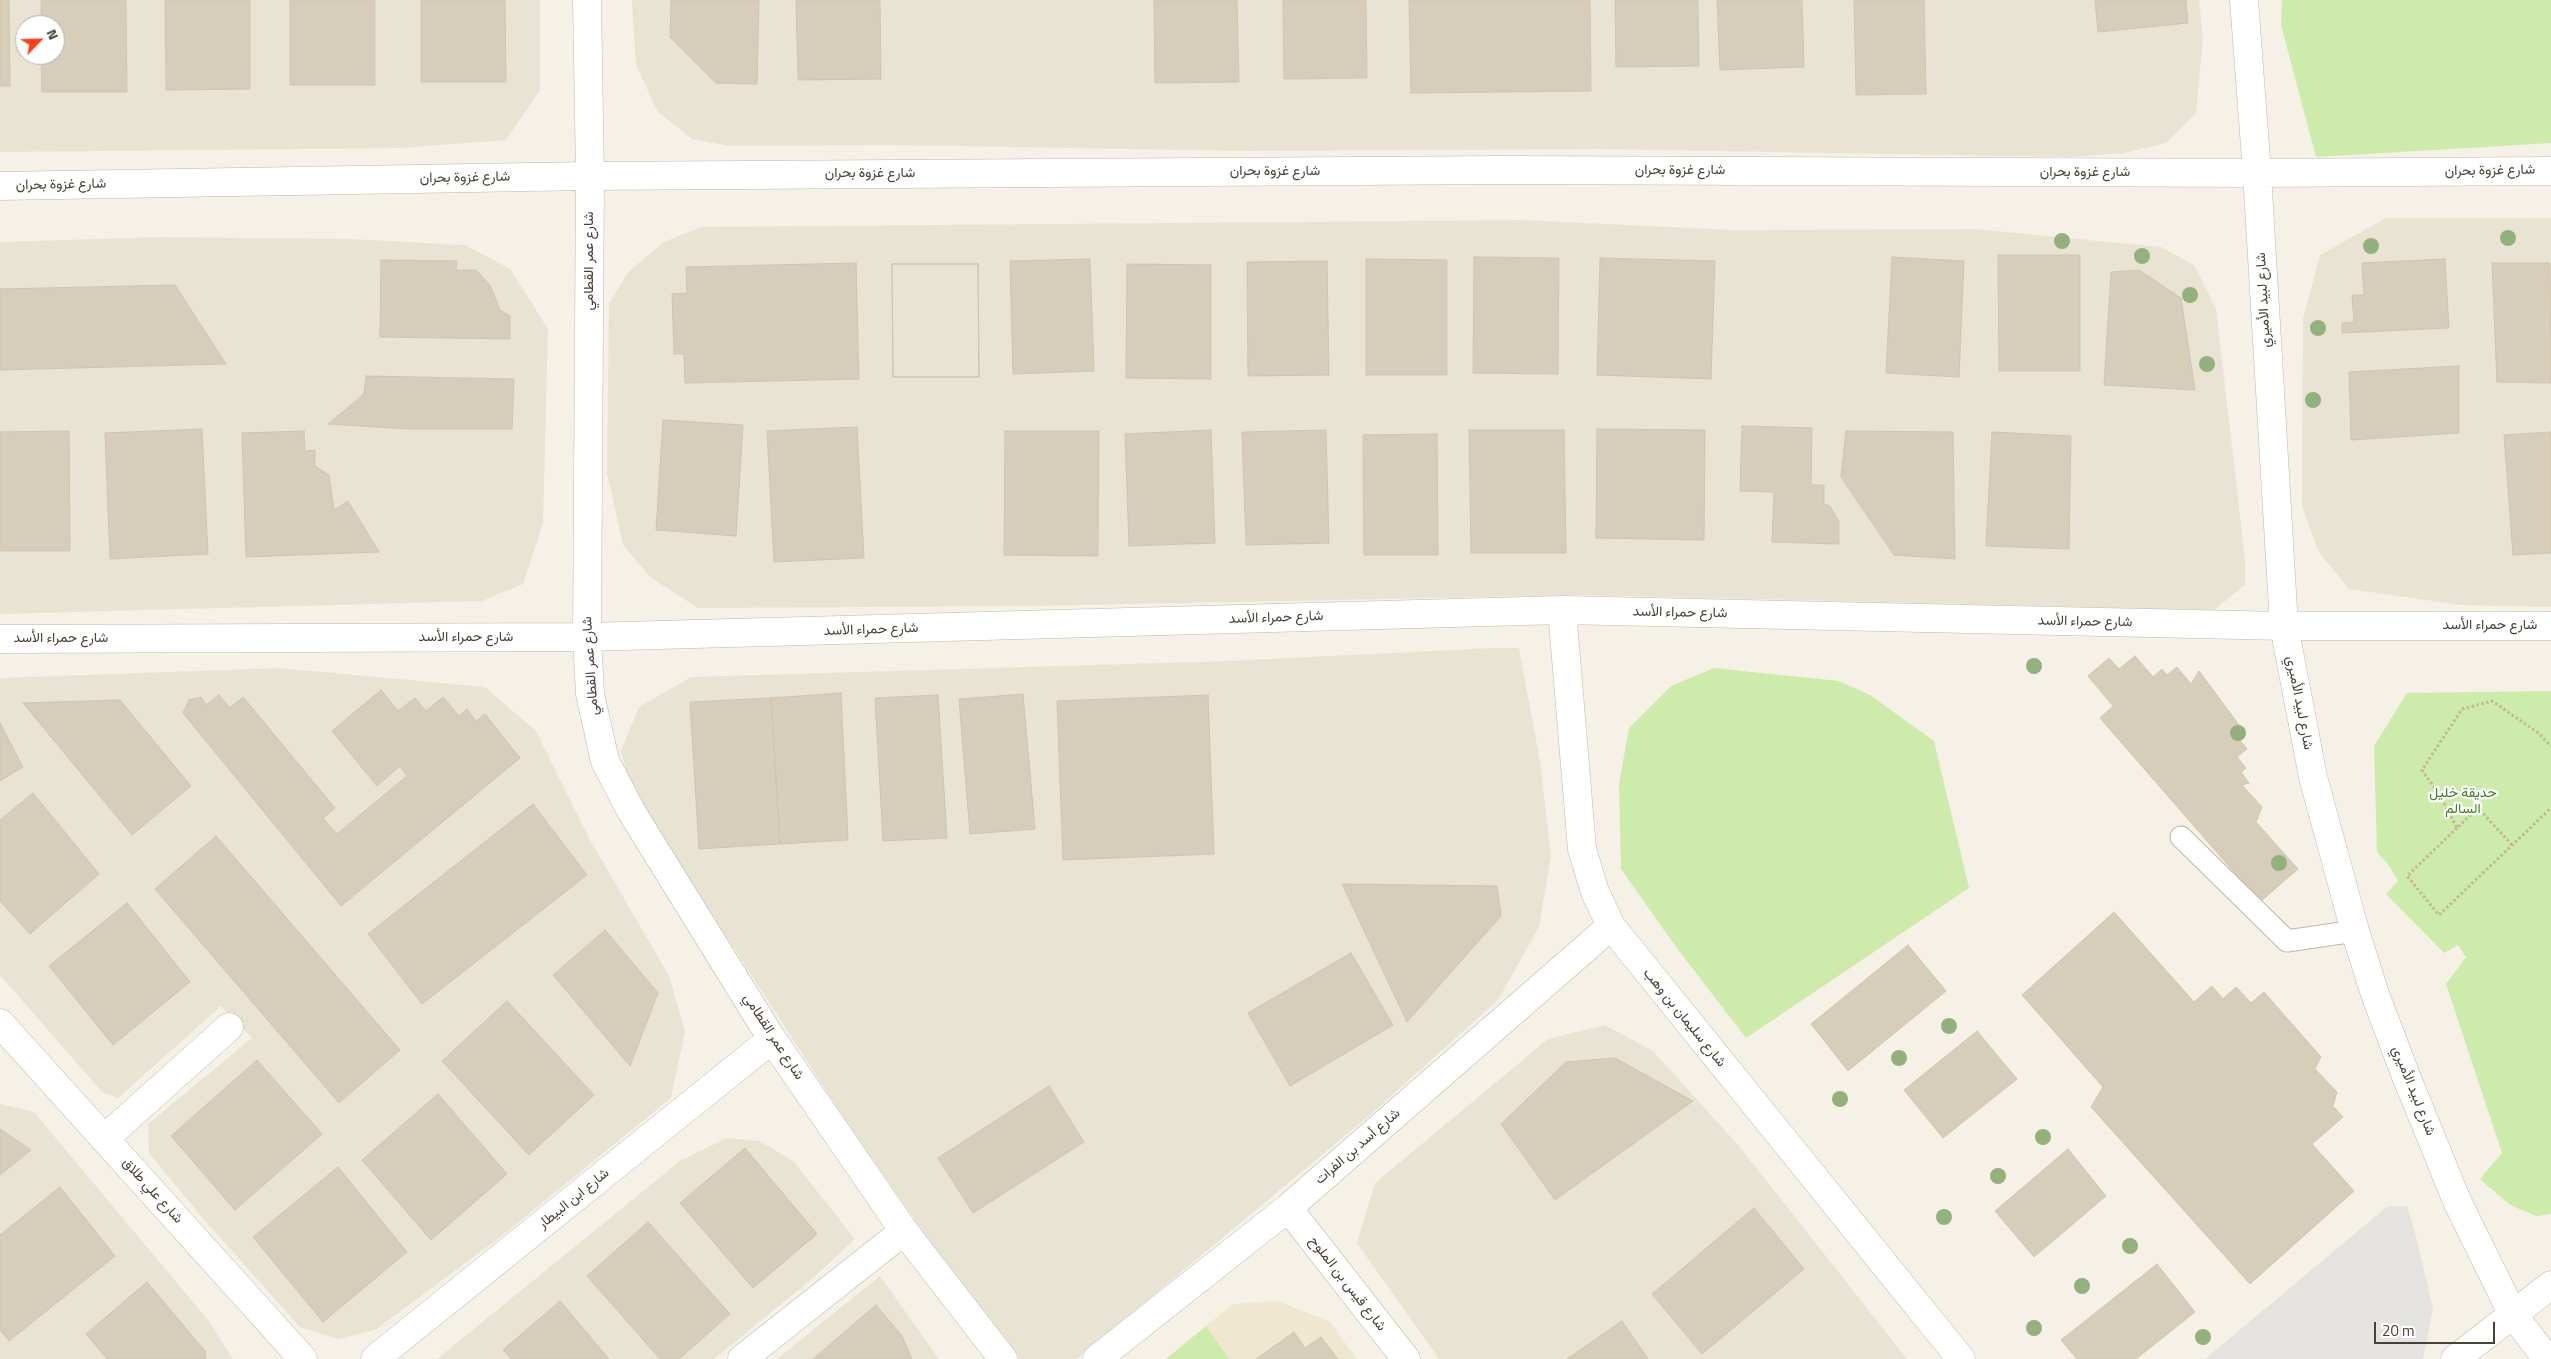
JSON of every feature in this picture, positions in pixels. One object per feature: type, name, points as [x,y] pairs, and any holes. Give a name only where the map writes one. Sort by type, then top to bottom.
[{"type":"street","name":"شارع عمر القطامي","points":[[587,0],[590,176],[587,637],[590,694],[595,726],[605,761],[631,811],[772,1039],[904,1232],[1002,1359]]},
{"type":"street","name":"شارع لبيد الأميري","points":[[2244,0],[2257,173],[2284,626],[2313,777],[2355,931],[2376,997],[2457,1201],[2512,1313],[2546,1359]]},
{"type":"street","name":"شارع غزوة بحران","points":[[0,186],[590,176],[1506,170],[2257,173],[2551,171]]},
{"type":"street","name":"شارع حمراء الأسد","points":[[0,640],[587,637],[1562,610],[2284,626],[2551,626]]},
{"type":"street","name":"شارع سليمان بن وهب","points":[[1562,610],[1582,849],[1595,892],[1611,926],[1961,1359]]},
{"type":"street","name":"شارع أسد بن الفرات","points":[[1097,1359],[1288,1208],[1611,926]]},
{"type":"street","name":"شارع علي طلاق","points":[[0,1023],[303,1359]]},
{"type":"street","points":[[104,1139],[229,1027]]},
{"type":"street","name":"شارع ابن البيطار","points":[[375,1359],[772,1039]]},
{"type":"street","name":"شارع قيس بن الملوح","points":[[1288,1208],[1406,1359]]},
{"type":"street","points":[[742,1359],[904,1232]]},
{"type":"street","points":[[2455,1359],[2512,1313],[2551,1285]]},
{"type":"lane","points":[[2181,837],[2287,941],[2355,931]]},
{"type":"path","points":[[2457,828],[2441,797],[2422,770],[2462,709],[2492,701],[2537,732],[2551,746]]},
{"type":"path","points":[[2512,845],[2478,808],[2407,876],[2439,915],[2551,808]]},
{"type":"shaded area","points":[[0,0],[540,0],[540,90],[506,140],[400,148],[0,152]]},
{"type":"shaded area","points":[[632,0],[2199,0],[2203,38],[2196,113],[2166,143],[2123,153],[2071,157],[1600,149],[1248,151],[889,145],[730,146],[692,139],[657,111],[636,64]]},
{"type":"shaded area","points":[[2386,218],[2551,218],[2551,607],[2461,605],[2349,589],[2318,551],[2302,505],[2303,319],[2320,255]]},
{"type":"shaded area","points":[[1521,220],[1732,230],[1974,229],[2161,247],[2194,265],[2216,309],[2245,559],[2245,585],[2214,610],[1585,595],[1029,606],[698,608],[650,577],[623,545],[607,473],[609,304],[628,272],[664,242],[701,227]]},
{"type":"shaded area","points":[[161,237],[350,239],[465,245],[510,269],[548,329],[543,523],[523,584],[482,601],[0,614],[0,242]]},
{"type":"shaded area","points":[[1519,648],[1540,761],[1551,856],[1539,927],[1498,1000],[1371,1114],[1077,1359],[1019,1359],[949,1269],[844,1118],[702,899],[630,784],[621,751],[639,707],[691,677],[1228,661]]},
{"type":"shaded area","points":[[280,668],[485,687],[536,731],[589,838],[669,976],[685,1032],[671,1098],[499,1238],[375,1330],[338,1339],[300,1327],[199,1214],[149,1153],[148,1124],[252,1038],[221,1006],[118,1098],[102,1092],[0,975],[0,678]]},
{"type":"shaded area","points":[[1605,1025],[1653,1051],[1739,1146],[1907,1359],[1439,1359],[1357,1243],[1375,1183],[1548,1039]]},
{"type":"shaded area","points":[[0,1104],[34,1112],[208,1320],[233,1359],[0,1359]]},
{"type":"shaded area","points":[[727,1138],[760,1141],[794,1162],[855,1239],[814,1277],[714,1359],[437,1359],[680,1161]]},
{"type":"shaded area","points":[[2388,1206],[2407,1206],[2433,1309],[2423,1359],[2205,1359]]},
{"type":"shaded area","points":[[880,1276],[939,1359],[777,1359]]},
{"type":"shaded area","points":[[1277,1301],[1329,1321],[1357,1359],[1166,1359],[1233,1304]]},
{"type":"green space","points":[[2282,0],[2551,0],[2551,143],[2316,157],[2281,25]]},
{"type":"green space","points":[[1714,668],[1839,681],[1870,695],[1934,741],[1969,888],[1746,1038],[1676,947],[1621,869],[1619,784],[1629,728],[1671,686]]},
{"type":"green space","name":"حديقة خليل السالم","points":[[2551,691],[2551,1214],[2536,1216],[2510,1205],[2480,1179],[2502,1153],[2446,984],[2466,957],[2458,945],[2444,953],[2386,894],[2398,881],[2388,864],[2377,852],[2374,746],[2407,693]]},
{"type":"green space","points":[[1206,1326],[1229,1359],[1166,1359]]},
{"type":"building","points":[[0,0],[9,0],[10,86],[0,86]]},
{"type":"building","points":[[41,0],[126,0],[127,92],[42,92],[41,65],[65,65],[65,15],[41,15]]},
{"type":"building","points":[[165,0],[250,0],[250,89],[166,90]]},
{"type":"building","points":[[290,0],[375,0],[375,85],[290,85]]},
{"type":"building","points":[[421,0],[505,0],[506,82],[421,82]]},
{"type":"building","points":[[671,0],[759,0],[757,84],[716,83],[670,37]]},
{"type":"building","points":[[796,0],[880,0],[881,79],[798,80]]},
{"type":"building","points":[[1154,0],[1237,0],[1239,82],[1155,83]]},
{"type":"building","points":[[1283,0],[1366,0],[1367,78],[1284,79]]},
{"type":"building","points":[[1409,0],[1590,0],[1591,91],[1411,93]]},
{"type":"building","points":[[1615,0],[1698,0],[1699,66],[1616,67]]},
{"type":"building","points":[[1717,0],[1802,0],[1804,67],[1720,70]]},
{"type":"building","points":[[1854,0],[1924,0],[1926,94],[1856,95]]},
{"type":"building","points":[[2095,0],[2186,0],[2188,23],[2098,32]]},
{"type":"building","points":[[1998,255],[2080,255],[2080,371],[1999,371]]},
{"type":"building","points":[[1474,257],[1559,258],[1558,374],[1473,373]]},
{"type":"building","points":[[1892,257],[1964,261],[1959,377],[1886,373]]},
{"type":"building","points":[[1600,258],[1715,261],[1711,379],[1597,375]]},
{"type":"building","points":[[1090,259],[1094,371],[1013,374],[1010,261]]},
{"type":"building","points":[[1366,259],[1447,260],[1447,375],[1366,375]]},
{"type":"building","points":[[2445,259],[2449,328],[2342,333],[2342,323],[2354,322],[2352,295],[2364,295],[2362,263]]},
{"type":"building","points":[[381,260],[457,261],[456,270],[476,270],[490,285],[500,310],[510,316],[510,339],[380,337]]},
{"type":"building","points":[[1327,261],[1329,375],[1248,376],[1247,262]]},
{"type":"building","points":[[856,263],[859,379],[685,383],[684,354],[674,354],[672,294],[687,293],[686,267]]},
{"type":"building","points":[[2492,263],[2550,263],[2551,383],[2497,382]]},
{"type":"building","points":[[892,264],[978,264],[979,377],[893,377]]},
{"type":"building","points":[[892,264],[978,264],[979,377],[893,377]]},
{"type":"building","points":[[1127,264],[1211,265],[1211,379],[1126,378]]},
{"type":"building","points":[[2139,270],[2181,298],[2195,390],[2104,385],[2111,272]]},
{"type":"building","points":[[175,285],[226,364],[0,370],[0,289]]},
{"type":"building","points":[[2459,366],[2459,433],[2351,440],[2349,372]]},
{"type":"building","points":[[366,376],[514,379],[512,429],[410,429],[328,424],[364,394]]},
{"type":"building","points":[[663,420],[743,425],[736,536],[656,530]]},
{"type":"building","points":[[1742,426],[1812,428],[1811,485],[1824,485],[1824,504],[1830,506],[1839,522],[1839,544],[1772,542],[1774,492],[1740,491]]},
{"type":"building","points":[[857,427],[864,558],[774,562],[767,431]]},
{"type":"building","points":[[202,429],[208,554],[110,559],[105,433]]},
{"type":"building","points":[[1597,429],[1705,430],[1704,540],[1596,538]]},
{"type":"building","points":[[1211,430],[1215,543],[1129,546],[1125,434]]},
{"type":"building","points":[[1326,430],[1329,543],[1246,545],[1242,432]]},
{"type":"building","points":[[1469,430],[1564,430],[1566,553],[1471,553]]},
{"type":"building","points":[[69,431],[70,551],[0,551],[0,432]]},
{"type":"building","points":[[304,431],[305,451],[315,450],[315,466],[329,475],[334,510],[348,501],[379,552],[246,557],[242,433]]},
{"type":"building","points":[[1005,431],[1099,431],[1098,556],[1004,555]]},
{"type":"building","points":[[1846,431],[1953,432],[1955,559],[1894,555],[1841,477]]},
{"type":"building","points":[[1992,432],[2071,436],[2069,549],[1986,546]]},
{"type":"building","points":[[2551,432],[2551,553],[2513,555],[2504,435]]},
{"type":"building","points":[[1437,434],[1438,555],[1364,555],[1363,435]]},
{"type":"building","points":[[2135,656],[2153,677],[2162,669],[2167,675],[2177,667],[2191,684],[2199,671],[2242,729],[2235,734],[2247,749],[2237,757],[2246,768],[2241,772],[2249,783],[2242,785],[2262,807],[2256,822],[2298,869],[2260,902],[2100,718],[2113,706],[2088,676],[2109,658],[2119,669]]},
{"type":"building","points":[[381,690],[398,711],[415,698],[426,711],[443,697],[459,716],[467,709],[476,721],[485,714],[520,758],[341,906],[183,713],[189,700],[201,697],[206,705],[219,695],[230,708],[243,697],[335,808],[323,818],[337,834],[407,776],[400,766],[377,786],[332,731]]},
{"type":"building","points":[[841,693],[848,840],[780,844],[771,698]]},
{"type":"building","points":[[1023,694],[1035,829],[970,834],[959,699]]},
{"type":"building","points":[[938,695],[947,838],[883,841],[875,698]]},
{"type":"building","points":[[1208,695],[1214,854],[1063,860],[1057,701]]},
{"type":"building","points":[[771,698],[780,844],[699,849],[690,702]]},
{"type":"building","points":[[120,700],[191,786],[132,835],[23,703]]},
{"type":"building","points":[[0,723],[23,767],[0,781]]},
{"type":"building","points":[[33,793],[99,874],[30,934],[0,901],[0,820]]},
{"type":"building","points":[[533,804],[587,875],[422,1004],[368,934]]},
{"type":"building","points":[[216,836],[400,1050],[339,1103],[155,889]]},
{"type":"building","points":[[1342,884],[1497,886],[1501,916],[1407,1022]]},
{"type":"building","points":[[127,903],[190,982],[113,1045],[49,966]]},
{"type":"building","points":[[2114,912],[2194,1002],[2212,986],[2223,999],[2236,987],[2251,1003],[2264,992],[2321,1057],[2315,1069],[2337,1092],[2333,1106],[2343,1117],[2312,1144],[2354,1191],[2250,1284],[2091,1107],[2103,1087],[2022,995]]},
{"type":"building","points":[[605,930],[658,993],[630,1066],[553,975]]},
{"type":"building","points":[[1908,945],[1946,991],[1848,1071],[1811,1024]]},
{"type":"building","points":[[1351,953],[1393,1025],[1290,1086],[1248,1013]]},
{"type":"building","points":[[507,1001],[594,1095],[529,1155],[442,1061]]},
{"type":"building","points":[[1977,1031],[2017,1079],[1943,1138],[1904,1090]]},
{"type":"building","points":[[1615,1058],[1693,1101],[1555,1200],[1501,1124],[1566,1062]]},
{"type":"building","points":[[257,1060],[322,1134],[235,1210],[171,1136]]},
{"type":"building","points":[[1049,1086],[1084,1142],[973,1213],[938,1158]]},
{"type":"building","points":[[438,1094],[507,1174],[431,1240],[362,1160]]},
{"type":"building","points":[[0,1129],[31,1150],[0,1175]]},
{"type":"building","points":[[745,1148],[817,1234],[753,1288],[680,1203]]},
{"type":"building","points":[[2068,1149],[2106,1196],[2034,1257],[1995,1211]]},
{"type":"building","points":[[338,1167],[407,1252],[323,1322],[253,1237]]},
{"type":"building","points":[[60,1187],[115,1256],[9,1341],[0,1330],[0,1235]]},
{"type":"building","points":[[1754,1208],[1804,1269],[1702,1354],[1652,1294]]},
{"type":"building","points":[[648,1222],[730,1314],[679,1359],[660,1359],[587,1276]]},
{"type":"building","points":[[2157,1264],[2195,1312],[2136,1359],[2077,1359],[2061,1340]]},
{"type":"building","points":[[147,1282],[205,1351],[206,1359],[107,1359],[86,1334]]},
{"type":"building","points":[[560,1301],[609,1359],[511,1359],[503,1350]]},
{"type":"building","points":[[876,1305],[902,1336],[912,1359],[813,1359]]},
{"type":"building","points":[[1622,1321],[1648,1359],[1567,1359]]},
{"type":"building","points":[[1294,1332],[1305,1348],[1321,1337],[1338,1359],[1256,1359]]}]
